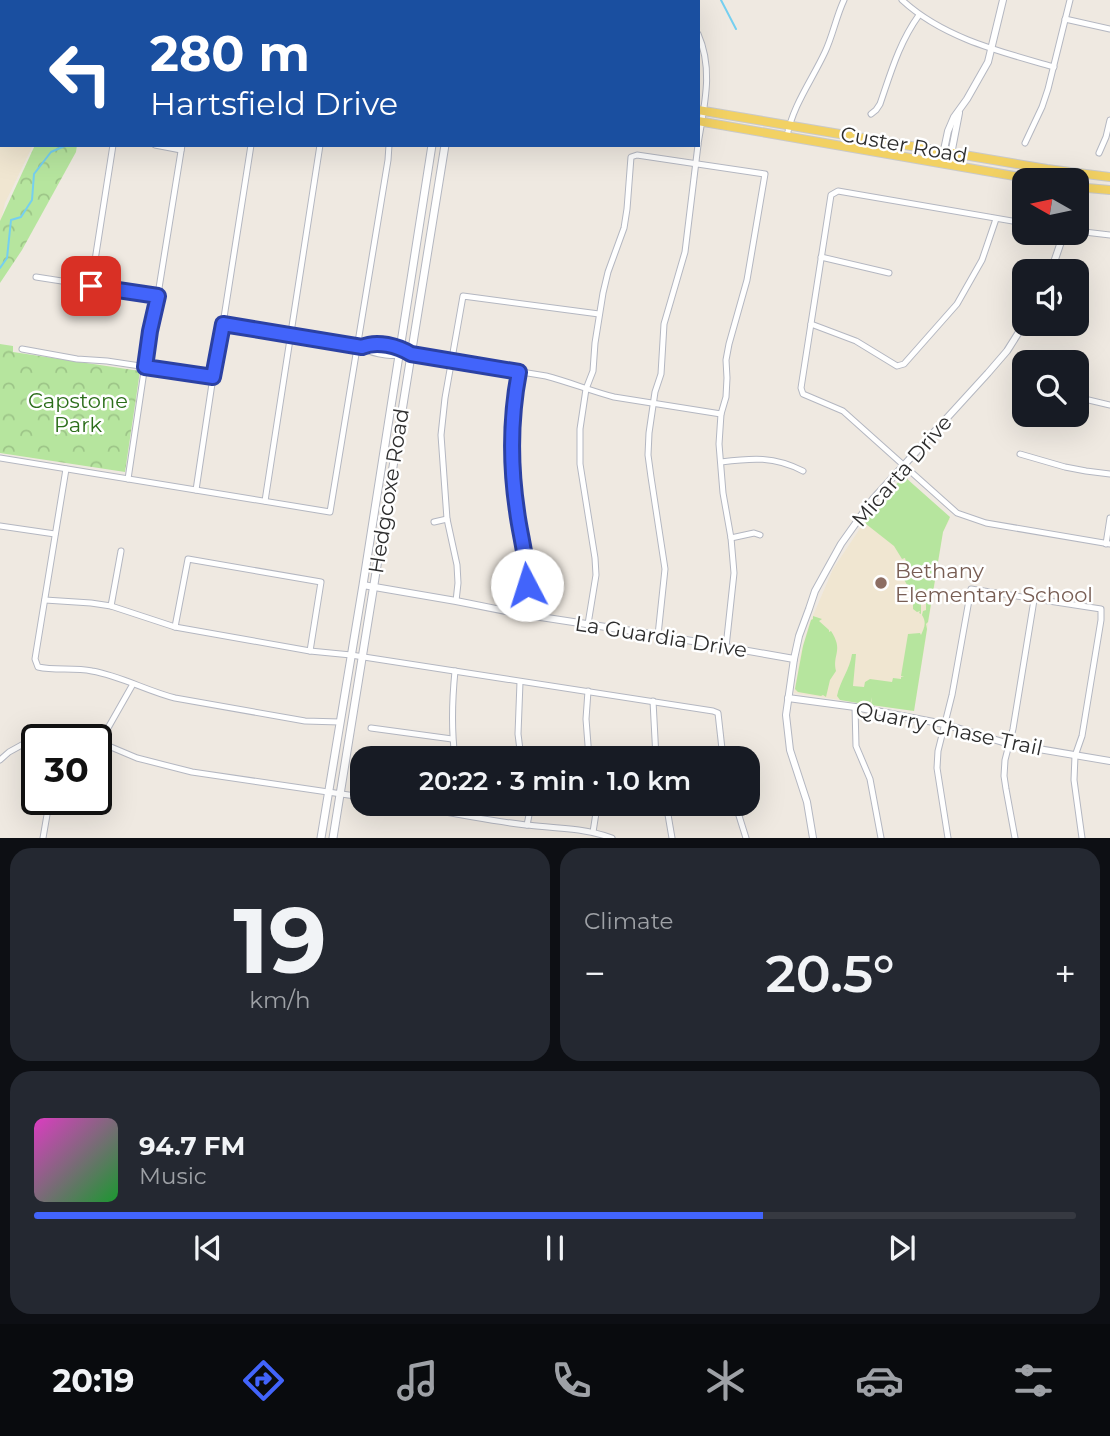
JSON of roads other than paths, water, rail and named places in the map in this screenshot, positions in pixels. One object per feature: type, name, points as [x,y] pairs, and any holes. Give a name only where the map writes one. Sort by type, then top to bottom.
[{"type":"main road","name":"Custer Road","points":[[701,111],[1032,168]]},
{"type":"main road","name":"Custer Road","points":[[700,121],[1012,176]]},
{"type":"main road","name":"Hedgcoxe Road","points":[[321,838],[432,147]]},
{"type":"main road","name":"Hedgcoxe Road","points":[[333,838],[445,147]]},
{"type":"main road","name":"Custer Road","points":[[1089,176],[1110,177]]},
{"type":"main road","points":[[1089,188],[1110,190]]},
{"type":"main road","points":[[422,208],[435,211]]},
{"type":"street","points":[[787,136],[798,101],[825,51],[844,0]]},
{"type":"street","points":[[902,0],[919,15],[965,38],[1054,67]]},
{"type":"street","points":[[945,164],[960,108],[988,62],[1003,0]]},
{"type":"street","points":[[1025,143],[1042,107],[1070,0]]},
{"type":"street","points":[[871,114],[880,104],[898,50],[919,15]]},
{"type":"street","points":[[1065,19],[1110,29]]},
{"type":"street","points":[[700,40],[706,57],[708,84],[700,121]]},
{"type":"street","points":[[1099,153],[1110,120]]},
{"type":"street","points":[[91,286],[113,147]]},
{"type":"street","points":[[128,479],[182,147]]},
{"type":"street","points":[[196,490],[251,147]]},
{"type":"street","points":[[265,501],[320,147]]},
{"type":"street","points":[[0,458],[330,512],[360,346],[389,147]]},
{"type":"street","points":[[658,635],[665,569],[649,455],[649,433],[661,374],[664,324],[685,252],[698,147]]},
{"type":"street","points":[[588,624],[596,575],[580,464],[580,429],[586,389],[593,371],[599,314],[608,272],[624,228],[631,158],[637,155],[765,174],[745,289],[726,360],[726,397],[721,414],[720,462],[734,573],[726,647]]},
{"type":"street","points":[[1012,221],[838,191],[831,195],[801,388],[803,394],[844,411],[957,513],[986,523],[1108,544],[1110,518]]},
{"type":"street","points":[[811,324],[856,341],[897,366],[904,364],[957,304],[982,260],[996,219]]},
{"type":"street","points":[[1089,233],[1110,235]]},
{"type":"street","points":[[821,257],[889,273]]},
{"type":"street","points":[[36,277],[158,296]]},
{"type":"street","points":[[456,601],[457,565],[447,519],[442,435],[445,398],[463,296],[599,314]]},
{"type":"street","points":[[223,324],[360,346],[368,351],[399,356],[411,354],[519,372],[566,381],[614,397],[721,414]]},
{"type":"street","name":"Micarta Drive","points":[[813,838],[807,802],[790,750],[786,715],[799,636],[815,591],[841,544],[873,499],[1001,359],[1016,336]]},
{"type":"street","points":[[360,346],[369,343],[400,347],[411,354]]},
{"type":"street","points":[[22,349],[213,377]]},
{"type":"street","points":[[519,372],[511,446],[513,487],[528,571],[521,614]]},
{"type":"street","points":[[1089,400],[1110,405]]},
{"type":"street","points":[[1020,454],[1075,469],[1110,474]]},
{"type":"street","points":[[720,462],[767,459],[780,461],[803,471]]},
{"type":"street","points":[[66,469],[35,659],[38,667],[92,670],[175,698],[305,721],[340,722]]},
{"type":"street","points":[[434,522],[447,519]]},
{"type":"street","points":[[0,526],[55,534]]},
{"type":"street","points":[[731,538],[754,533],[760,535]]},
{"type":"street","points":[[111,606],[121,551]]},
{"type":"street","points":[[175,627],[188,559],[321,582],[310,651]]},
{"type":"street","name":"La Guardia Drive","points":[[363,586],[794,659]]},
{"type":"street","points":[[948,838],[937,768],[938,751],[952,695],[971,589],[1101,609],[1082,736],[1075,756],[1074,780],[1082,838]]},
{"type":"street","points":[[45,600],[111,606],[175,627],[310,651],[588,691],[718,713],[722,746]]},
{"type":"street","points":[[1015,838],[1004,776],[1034,600]]},
{"type":"street","points":[[453,746],[452,707],[455,671]]},
{"type":"street","points":[[520,682],[520,746]]},
{"type":"street","points":[[110,724],[132,684]]},
{"type":"street","points":[[588,691],[588,746]]},
{"type":"street","name":"Quarry Chase Trail","points":[[788,698],[855,707],[944,724],[1009,744],[1110,761]]},
{"type":"street","points":[[653,701],[655,746]]},
{"type":"street","points":[[855,707],[856,746],[870,779],[881,838]]},
{"type":"street","points":[[371,728],[452,738]]},
{"type":"street","points":[[0,760],[21,744]]},
{"type":"street","points":[[112,747],[137,758],[191,772],[350,795]]},
{"type":"street","points":[[43,838],[47,815]]},
{"type":"street","points":[[470,816],[527,825],[566,827],[612,838]]},
{"type":"street","points":[[527,825],[529,816]]},
{"type":"street","points":[[593,832],[596,816]]},
{"type":"street","points":[[668,816],[672,838]]},
{"type":"street","points":[[739,816],[746,838]]},
{"type":"waterway","points":[[721,0],[736,29]]},
{"type":"waterway","points":[[0,268],[7,258],[11,220],[21,217],[32,200],[34,174],[51,152],[62,147]]},
{"type":"place","name":"Bethany Elementary School","points":[[881,583]]},
{"type":"park label","name":"Capstone Park","points":[[78,413]]}]
